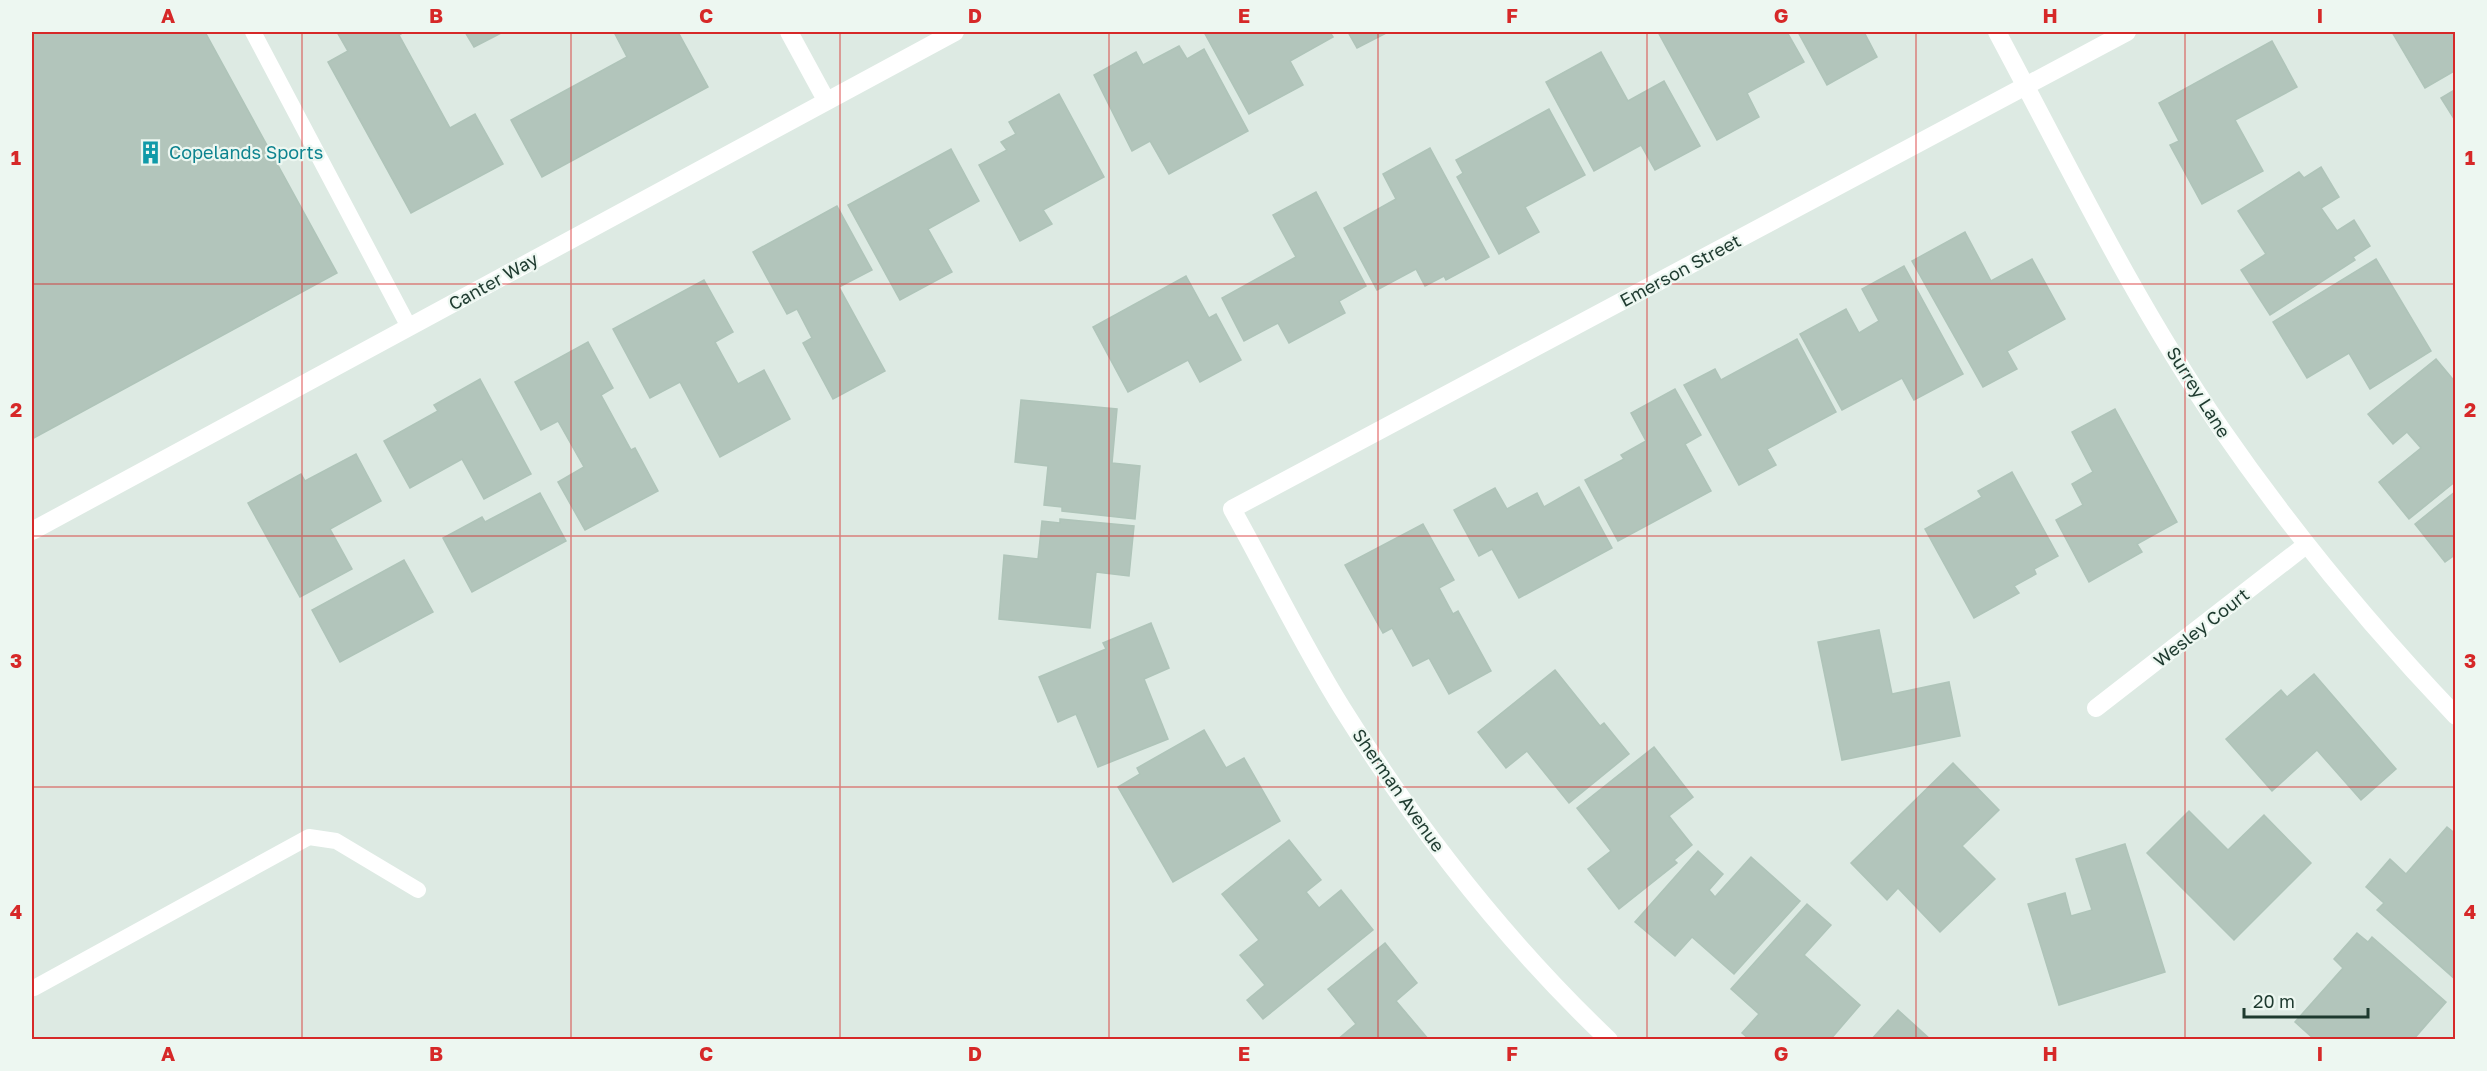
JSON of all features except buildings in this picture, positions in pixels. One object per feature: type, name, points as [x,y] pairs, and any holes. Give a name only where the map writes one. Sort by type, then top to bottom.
[{"type":"street","points":[[789,32],[826,100]]},
{"type":"street","name":"Canter Way","points":[[32,531],[955,32]]},
{"type":"street","name":"Surrey Lane","points":[[1997,32],[2142,301],[2220,426],[2306,545],[2392,650],[2456,716]]},
{"type":"street","name":"Emerson Street","points":[[1232,509],[2127,32]]},
{"type":"street","name":"Sherman Avenue","points":[[1232,509],[1341,707],[1425,830],[1499,924],[1579,1011],[1610,1040]]},
{"type":"street","name":"Wesley Court","points":[[2096,708],[2306,545]]},
{"type":"lane","points":[[253,32],[409,327]]},
{"type":"lane","points":[[34,988],[309,837],[336,842],[418,890]]},
{"type":"place","name":"Copelands Sports","points":[[151,152]]}]
